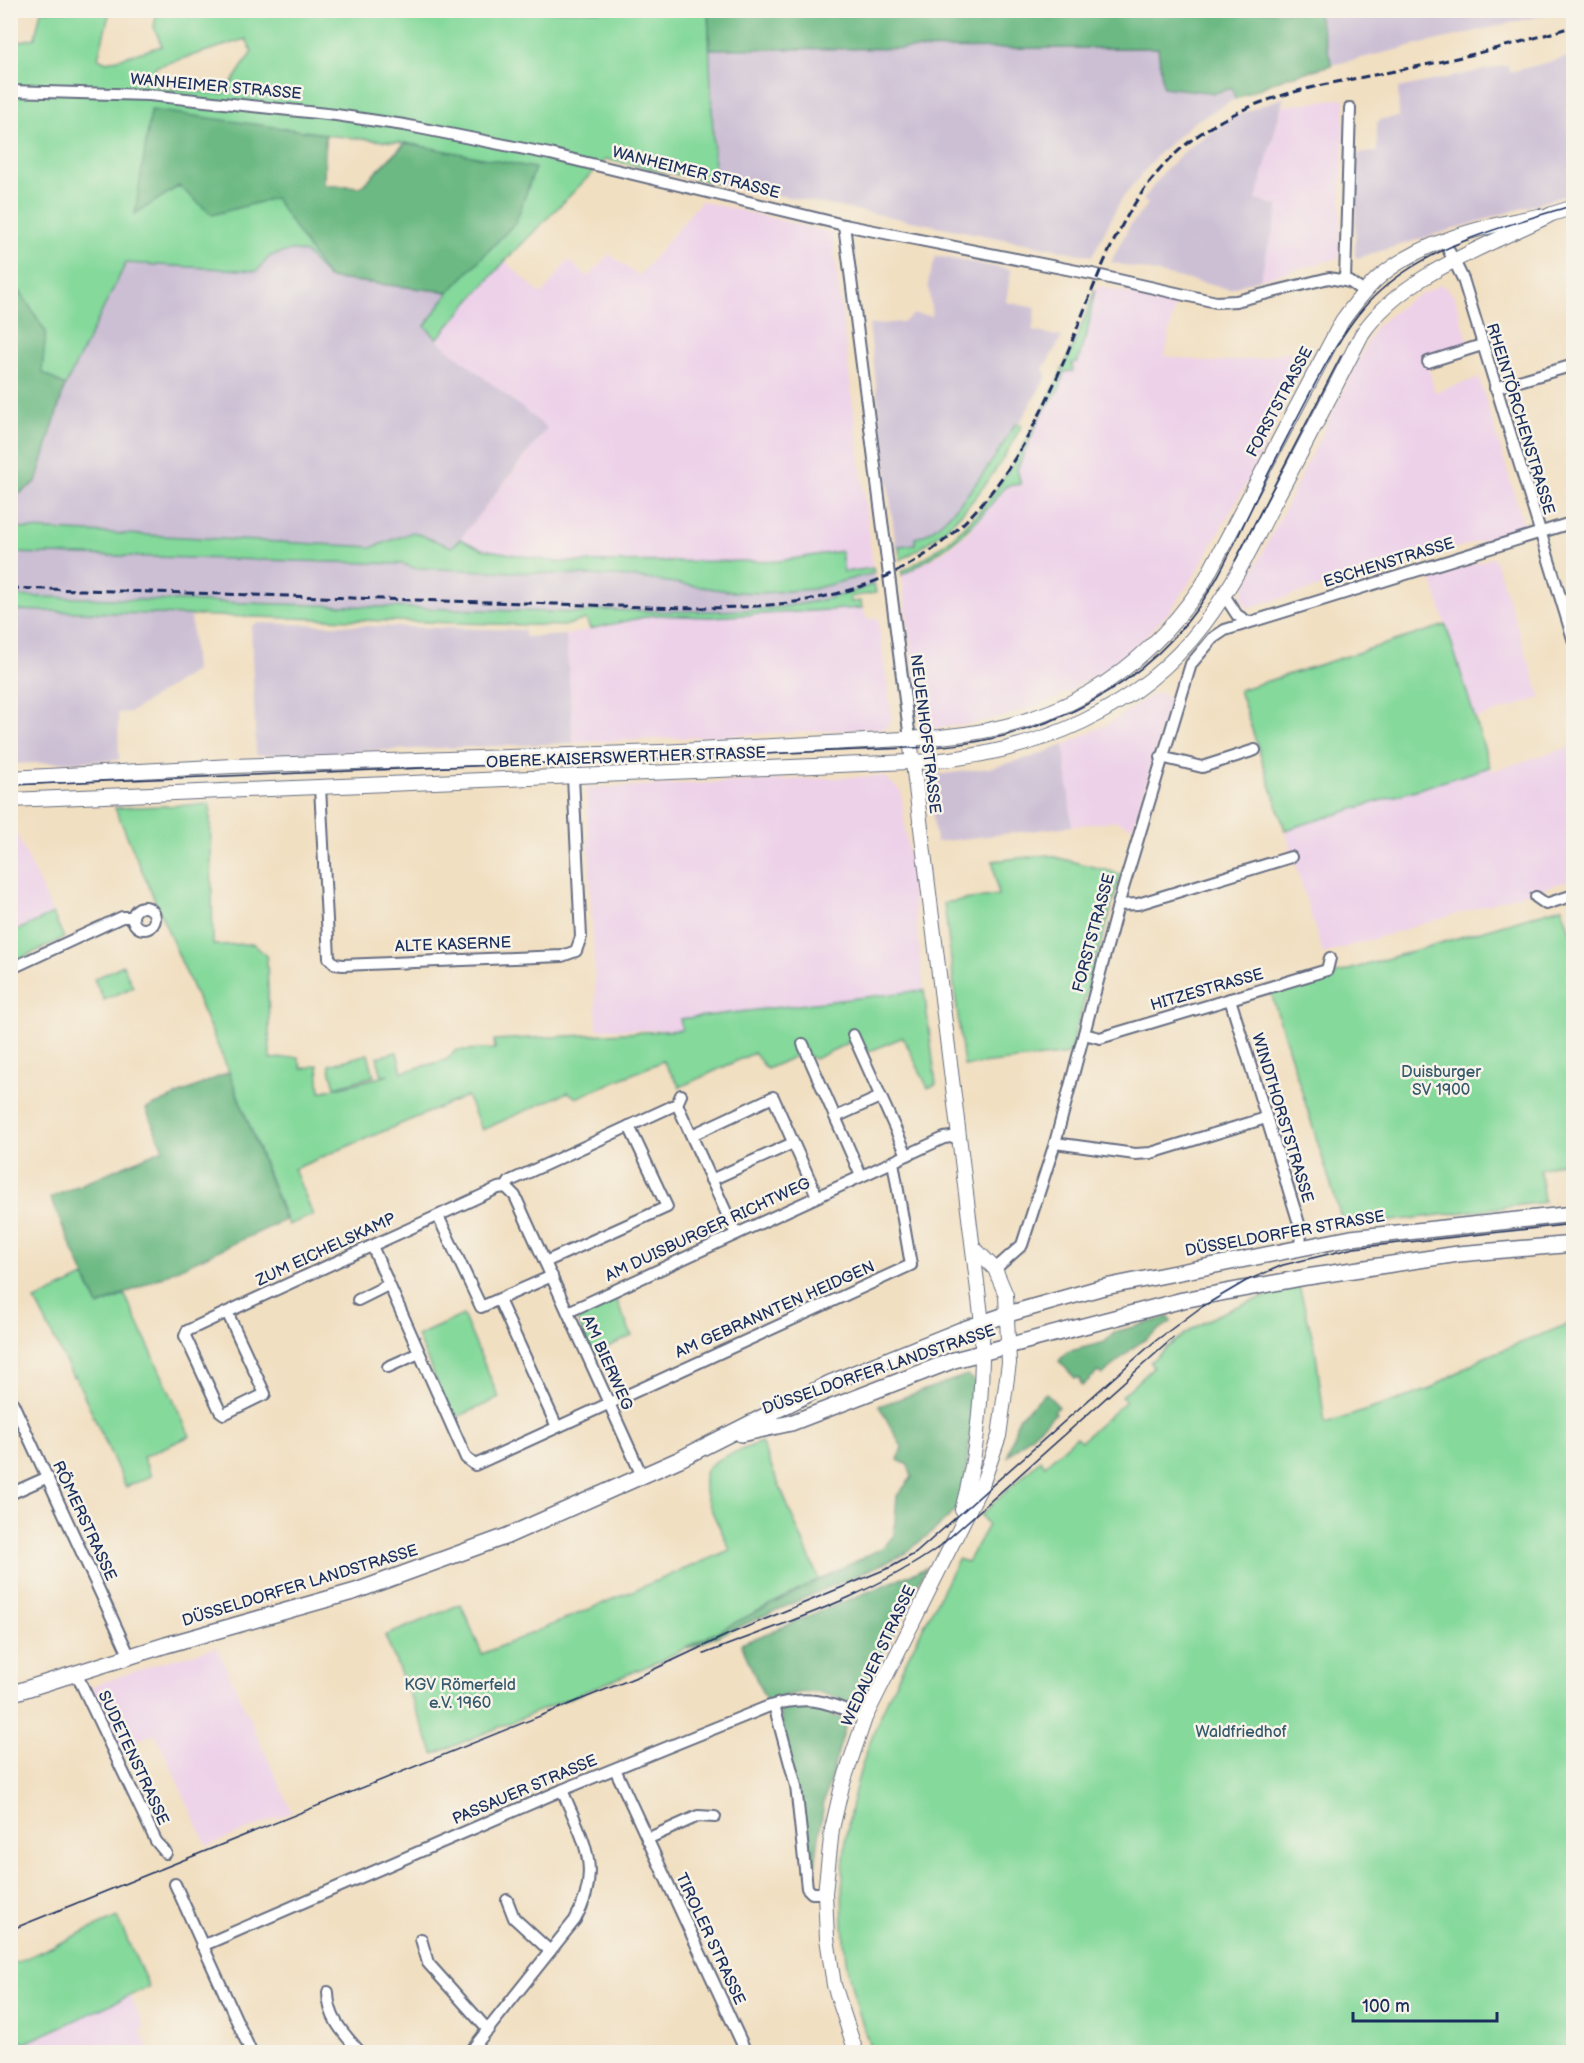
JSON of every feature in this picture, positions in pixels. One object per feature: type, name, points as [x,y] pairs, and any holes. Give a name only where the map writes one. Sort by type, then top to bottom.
[{"type":"main road","name":"DÜSSELDORFER STRASSE","points":[[1008,1314],[1100,1288],[1300,1248],[1431,1227],[1574,1214]]},
{"type":"main road","points":[[1009,1345],[1183,1300],[1287,1280],[1458,1254],[1574,1244]]},
{"type":"main road","name":"DÜSSELDORFER LANDSTRASSE","points":[[10,1694],[356,1591],[507,1536],[726,1437],[774,1410],[830,1383],[1008,1314]]},
{"type":"main road","name":"DÜSSELDORFER LANDSTRASSE","points":[[726,1437],[791,1423],[954,1360],[1009,1345]]},
{"type":"street","name":"WANHEIMER STRASSE","points":[[10,91],[149,95],[336,115],[404,126],[550,154],[844,225],[1098,275],[1216,302],[1236,301],[1329,278],[1345,280]]},
{"type":"street","points":[[1350,108],[1345,280],[1364,292]]},
{"type":"street","points":[[1444,241],[1509,221],[1552,214],[1574,207]]},
{"type":"street","points":[[1248,622],[1237,615],[1224,595],[1369,324],[1389,302],[1412,284],[1552,214]]},
{"type":"street","name":"NEUENHOFSTRASSE","points":[[844,225],[974,1248],[982,1323],[982,1352]]},
{"type":"street","name":"RHEINTÖRCHENSTRASSE","points":[[1444,241],[1463,279],[1574,642]]},
{"type":"street","name":"FORSTSTRASSE","points":[[1183,614],[1203,584],[1342,321],[1364,292],[1403,260],[1444,241]]},
{"type":"street","points":[[1428,362],[1482,345]]},
{"type":"street","points":[[1495,388],[1574,365]]},
{"type":"street","name":"ESCHENSTRASSE","points":[[1248,622],[1574,522]]},
{"type":"street","name":"OBERE KAISERSWERTHER STRASSE","points":[[10,800],[573,777],[981,757],[1024,746],[1100,714],[1132,693],[1178,654],[1224,595]]},
{"type":"street","name":"OBERE KAISERSWERTHER STRASSE","points":[[10,778],[267,765],[717,749],[979,734],[1013,726],[1056,711],[1093,692],[1124,670],[1183,614]]},
{"type":"street","name":"FORSTSTRASSE","points":[[994,1269],[1022,1245],[1055,1143],[1118,906],[1161,757],[1191,664],[1213,638],[1225,630],[1248,622]]},
{"type":"street","points":[[1161,757],[1198,767],[1255,750]]},
{"type":"street","name":"ALTE KASERNE","points":[[320,787],[327,951],[335,964],[374,964],[562,956],[576,951],[581,937],[573,777]]},
{"type":"street","points":[[1118,906],[1149,900],[1290,856]]},
{"type":"street","points":[[1536,897],[1546,904],[1574,895]]},
{"type":"street","points":[[10,969],[122,917],[133,917]]},
{"type":"street","name":"HITZESTRASSE","points":[[1084,1034],[1100,1038],[1327,970],[1330,958]]},
{"type":"street","name":"WINDTHORSTSTRASSE","points":[[1230,999],[1300,1230],[1300,1248]]},
{"type":"street","points":[[853,1035],[907,1155]]},
{"type":"street","points":[[803,1044],[861,1176]]},
{"type":"street","points":[[692,1135],[773,1097],[818,1196]]},
{"type":"street","points":[[836,1117],[880,1097]]},
{"type":"street","name":"ZUM EICHELSKAMP","points":[[227,1312],[265,1394],[224,1414],[220,1411],[185,1335],[227,1312],[506,1187],[510,1180],[629,1126],[679,1100],[711,1180],[736,1234]]},
{"type":"street","points":[[1055,1143],[1136,1154],[1151,1153],[1266,1118]]},
{"type":"street","points":[[545,1262],[667,1207],[629,1126]]},
{"type":"street","name":"AM DUISBURGER RICHTWEG","points":[[568,1312],[944,1138],[958,1136]]},
{"type":"street","points":[[711,1180],[793,1143]]},
{"type":"street","name":"AM GEBRANNTEN HEIDGEN","points":[[372,1246],[466,1458],[471,1464],[478,1464],[911,1265],[893,1162]]},
{"type":"street","name":"AM BIERWEG","points":[[506,1187],[513,1191],[642,1476]]},
{"type":"street","points":[[438,1216],[477,1305],[486,1306],[552,1276]]},
{"type":"street","points":[[974,1248],[994,1269],[1006,1295],[1008,1314]]},
{"type":"street","points":[[977,1277],[994,1269]]},
{"type":"street","points":[[358,1300],[388,1285]]},
{"type":"street","points":[[499,1300],[556,1427]]},
{"type":"street","name":"WEDAUER STRASSE","points":[[856,2052],[834,1984],[827,1938],[825,1893],[832,1829],[842,1786],[865,1718],[982,1482],[999,1436],[1007,1393],[1008,1314]]},
{"type":"street","name":"WEDAUER STRASSE","points":[[953,1541],[976,1449],[982,1352]]},
{"type":"street","points":[[388,1368],[419,1353]]},
{"type":"street","name":"RÖMERSTRASSE","points":[[10,1397],[130,1657]]},
{"type":"street","points":[[10,1494],[48,1477]]},
{"type":"street","name":"SUDETENSTRASSE","points":[[77,1675],[156,1841],[166,1853]]},
{"type":"street","name":"PASSAUER STRASSE","points":[[202,1946],[562,1790],[774,1705],[792,1700],[813,1699],[831,1703],[865,1718]]},
{"type":"street","points":[[774,1705],[796,1786],[807,1888],[812,1893],[825,1893]]},
{"type":"street","name":"TIROLER STRASSE","points":[[615,1769],[746,2052]]},
{"type":"street","points":[[470,2052],[575,1920],[585,1903],[590,1886],[591,1867],[586,1846],[562,1790]]},
{"type":"street","points":[[647,1839],[698,1816],[715,1817]]},
{"type":"street","points":[[175,1884],[250,2052]]},
{"type":"street","points":[[507,1900],[514,1918],[550,1951]]},
{"type":"street","points":[[421,1939],[429,1963],[488,2030]]},
{"type":"street","points":[[328,1992],[330,2011],[337,2025],[360,2052]]},
{"type":"shaded area","points":[[1317,11],[1562,11],[1332,65]]},
{"type":"shaded area","points":[[1159,48],[1215,93],[1232,88],[1235,99],[1194,122],[1158,154],[1121,200],[1092,256],[715,183],[710,49]]},
{"type":"shaded area","points":[[1573,56],[1573,193],[1357,258],[1355,255],[1357,154],[1377,152],[1377,123],[1382,119],[1399,117],[1398,88],[1508,65],[1510,72]]},
{"type":"shaded area","points":[[1284,97],[1256,200],[1279,206],[1260,279],[1229,289],[1111,262],[1129,227],[1148,204],[1143,200],[1165,170],[1187,149],[1232,117]]},
{"type":"shaded area","points":[[1345,98],[1339,258],[1260,279],[1279,206],[1256,200],[1282,106]]},
{"type":"shaded area","points":[[701,201],[832,233],[873,568],[844,572],[841,551],[779,561],[557,562],[482,549],[460,539],[530,451],[437,339],[505,261],[542,295],[568,260],[589,277],[609,254],[639,276]]},
{"type":"shaded area","points":[[292,250],[307,253],[328,278],[449,292],[425,326],[437,340],[547,428],[460,539],[482,549],[557,562],[779,561],[841,551],[844,572],[873,568],[876,589],[839,601],[772,614],[711,617],[654,615],[590,629],[584,613],[11,596],[11,455],[64,386],[126,263],[257,271],[269,256]]},
{"type":"shaded area","points":[[936,256],[1011,270],[1006,302],[1036,308],[1032,331],[1062,337],[1043,369],[1047,376],[997,462],[953,513],[917,545],[896,548],[869,325],[903,322],[914,314],[932,316],[928,282]]},
{"type":"shaded area","points":[[1442,284],[1454,296],[1472,352],[1428,367],[1435,392],[1479,378],[1524,526],[1522,529],[1247,608],[1241,596],[1375,327],[1409,300]]},
{"type":"shaded area","points":[[1097,286],[1175,304],[1165,356],[1210,362],[1257,359],[1286,351],[1305,359],[1249,479],[1196,573],[1171,610],[1142,640],[1110,667],[1057,698],[1012,714],[972,724],[928,729],[920,721],[902,576],[942,553],[967,533],[1009,482],[1079,341]]},
{"type":"shaded area","points":[[1494,557],[1541,698],[1475,719],[1431,578]]},
{"type":"shaded area","points":[[862,608],[867,619],[878,618],[892,718],[886,728],[573,743],[566,635],[654,615],[711,617]]},
{"type":"shaded area","points":[[10,610],[191,616],[195,671],[131,712],[118,713],[119,760],[11,764]]},
{"type":"shaded area","points":[[256,623],[524,630],[525,637],[566,635],[573,743],[256,755],[251,627]]},
{"type":"shaded area","points":[[1161,693],[1167,697],[1169,703],[1133,827],[1115,821],[1072,826],[1064,745],[1110,723],[1153,694]]},
{"type":"shaded area","points":[[1064,745],[1072,826],[936,842],[928,776],[989,768],[1032,757]]},
{"type":"shaded area","points":[[1573,746],[1573,879],[1323,954],[1285,830],[1490,767],[1492,771]]},
{"type":"shaded area","points":[[883,776],[901,791],[924,990],[681,1019],[682,1030],[597,1029],[586,788]]},
{"type":"shaded area","points":[[11,809],[12,823],[53,914],[11,933]]},
{"type":"shaded area","points":[[217,1647],[292,1812],[207,1846],[155,1733],[120,1748],[92,1686],[156,1664]]},
{"type":"shaded area","points":[[117,1917],[149,1987],[130,1996],[145,2028],[140,2030],[150,2052],[11,2052],[10,1965]]},
{"type":"green space","points":[[41,11],[110,11],[98,58],[107,62],[162,46],[154,27],[157,11],[708,11],[715,183],[606,159],[505,261],[437,339],[425,326],[449,292],[328,278],[306,253],[292,250],[270,256],[257,271],[126,263],[65,386],[11,455],[11,43],[35,38]],"holes":[[[246,39],[252,52],[224,94],[155,87],[155,67]],[[325,135],[405,143],[361,187],[324,185]]]},
{"type":"green space","points":[[708,11],[1317,11],[1332,65],[1284,78],[1235,99],[1232,88],[1215,93],[1163,87],[1158,48],[710,49]]},
{"type":"green space","points":[[151,110],[325,134],[324,185],[361,187],[406,143],[535,168],[516,222],[449,292],[328,278],[275,198],[212,215],[179,186],[135,214]]},
{"type":"green space","points":[[1095,289],[1086,339],[1084,339],[1078,362],[1072,363],[1073,371],[1064,372],[1060,388],[1041,415],[1017,469],[1021,484],[1006,486],[983,514],[947,547],[902,575],[902,571],[949,540],[969,522],[1001,483],[1057,381]]},
{"type":"green space","points":[[10,290],[20,291],[46,332],[42,372],[65,386],[36,482],[19,494],[11,494]]},
{"type":"green space","points":[[1015,424],[1022,425],[999,465],[971,502],[939,534],[900,560],[899,546],[915,544],[915,538],[928,533],[956,507],[985,471]]},
{"type":"green space","points":[[11,528],[373,547],[413,532],[452,547],[460,539],[482,549],[557,562],[779,561],[841,551],[844,572],[873,568],[874,573],[813,589],[761,593],[735,592],[634,577],[414,568],[403,564],[11,553]]},
{"type":"green space","points":[[874,584],[876,593],[850,597],[851,602],[861,601],[862,608],[711,617],[654,615],[590,629],[586,619],[564,626],[10,610],[11,596],[585,613],[596,610],[737,611],[807,603]]},
{"type":"green space","points":[[1446,625],[1490,767],[1285,830],[1239,690]]},
{"type":"green space","points":[[210,804],[213,945],[254,944],[267,957],[270,1059],[298,1057],[302,1069],[318,1065],[320,1092],[389,1075],[382,1076],[377,1057],[397,1052],[402,1072],[446,1060],[456,1050],[495,1049],[494,1040],[682,1030],[680,1019],[924,990],[936,1084],[928,1088],[903,1037],[866,1053],[852,1041],[815,1059],[802,1053],[767,1069],[754,1053],[680,1087],[663,1061],[576,1098],[568,1092],[482,1130],[467,1096],[294,1169],[313,1215],[288,1225],[229,1072],[115,808]]},
{"type":"green space","points":[[1047,855],[1121,874],[1069,1054],[964,1066],[944,903],[998,895],[993,861]]},
{"type":"green space","name":"Duisburger SV 1900","points":[[1562,907],[1574,944],[1573,1159],[1540,1169],[1544,1202],[1344,1227],[1271,993]]},
{"type":"green space","points":[[53,914],[64,938],[11,963],[11,933]]},
{"type":"green space","points":[[123,965],[133,987],[104,1000],[94,979]]},
{"type":"green space","points":[[368,1054],[374,1076],[335,1087],[329,1065]]},
{"type":"green space","points":[[229,1072],[285,1220],[98,1306],[50,1198],[163,1149],[146,1109]]},
{"type":"green space","points":[[84,1277],[98,1306],[125,1295],[190,1436],[143,1457],[151,1476],[126,1487],[75,1376],[73,1377],[35,1300]]},
{"type":"green space","name":"Waldfriedhof","points":[[1299,1286],[1315,1347],[1325,1424],[1428,1390],[1480,1359],[1573,1322],[1573,2052],[871,2052],[850,1983],[846,1960],[843,1869],[848,1823],[858,1779],[877,1723],[958,1559],[967,1562],[988,1525],[981,1515],[1040,1460],[1045,1465],[1076,1437],[1081,1441],[1126,1401],[1122,1396],[1153,1367],[1150,1362],[1168,1346],[1219,1314]]},
{"type":"green space","points":[[615,1297],[632,1336],[593,1354],[577,1319],[581,1313]]},
{"type":"green space","points":[[463,1315],[499,1398],[453,1419],[417,1336]]},
{"type":"green space","points":[[1169,1317],[1171,1322],[1134,1347],[1102,1375],[1098,1372],[1082,1386],[1079,1378],[1075,1378],[1059,1361],[1067,1352],[1105,1342],[1115,1332]]},
{"type":"green space","points":[[967,1375],[976,1383],[965,1481],[956,1510],[903,1555],[688,1649],[687,1647],[884,1547],[894,1535],[897,1496],[912,1477],[908,1465],[898,1460],[902,1447],[879,1406]]},
{"type":"green space","points":[[1046,1393],[1059,1407],[1054,1411],[1056,1413],[1008,1456],[1018,1418]]},
{"type":"green space","name":"KGV Römerfeld e.V. 1960","points":[[761,1442],[819,1580],[662,1660],[434,1754],[385,1636],[461,1604],[482,1654],[730,1550],[705,1493],[706,1471],[718,1460]]},
{"type":"green space","points":[[926,1568],[856,1707],[832,1696],[812,1692],[792,1694],[766,1701],[741,1644]]},
{"type":"green space","points":[[797,1707],[827,1713],[847,1721],[824,1801],[812,1887],[780,1711]]},
{"type":"green space","points":[[117,1917],[149,1987],[23,2044],[11,2016],[11,1965]]},
{"type":"tram line","points":[[10,785],[933,747],[975,742],[1015,733],[1054,720],[1091,702],[1125,681],[1156,655],[1185,625],[1221,570],[1274,462],[1334,350],[1356,318],[1380,291],[1401,275],[1447,248],[1497,229],[1574,205]]},
{"type":"tram line","points":[[1235,561],[1341,356]]},
{"type":"tram line","points":[[10,1930],[644,1674],[727,1635],[891,1567],[916,1553],[1154,1342],[1200,1308],[1246,1281],[1283,1265],[1354,1248],[1574,1224]]},
{"type":"tram line","points":[[704,1654],[855,1595],[912,1565],[939,1547],[1173,1338]]},
{"type":"railway","points":[[10,588],[692,608],[768,605],[806,600],[843,592],[878,580],[912,563],[941,543],[968,519],[991,493],[1030,433],[1046,401],[1108,253],[1136,201],[1174,155],[1197,136],[1246,109],[1297,91],[1426,65],[1532,39],[1574,26]]}]
